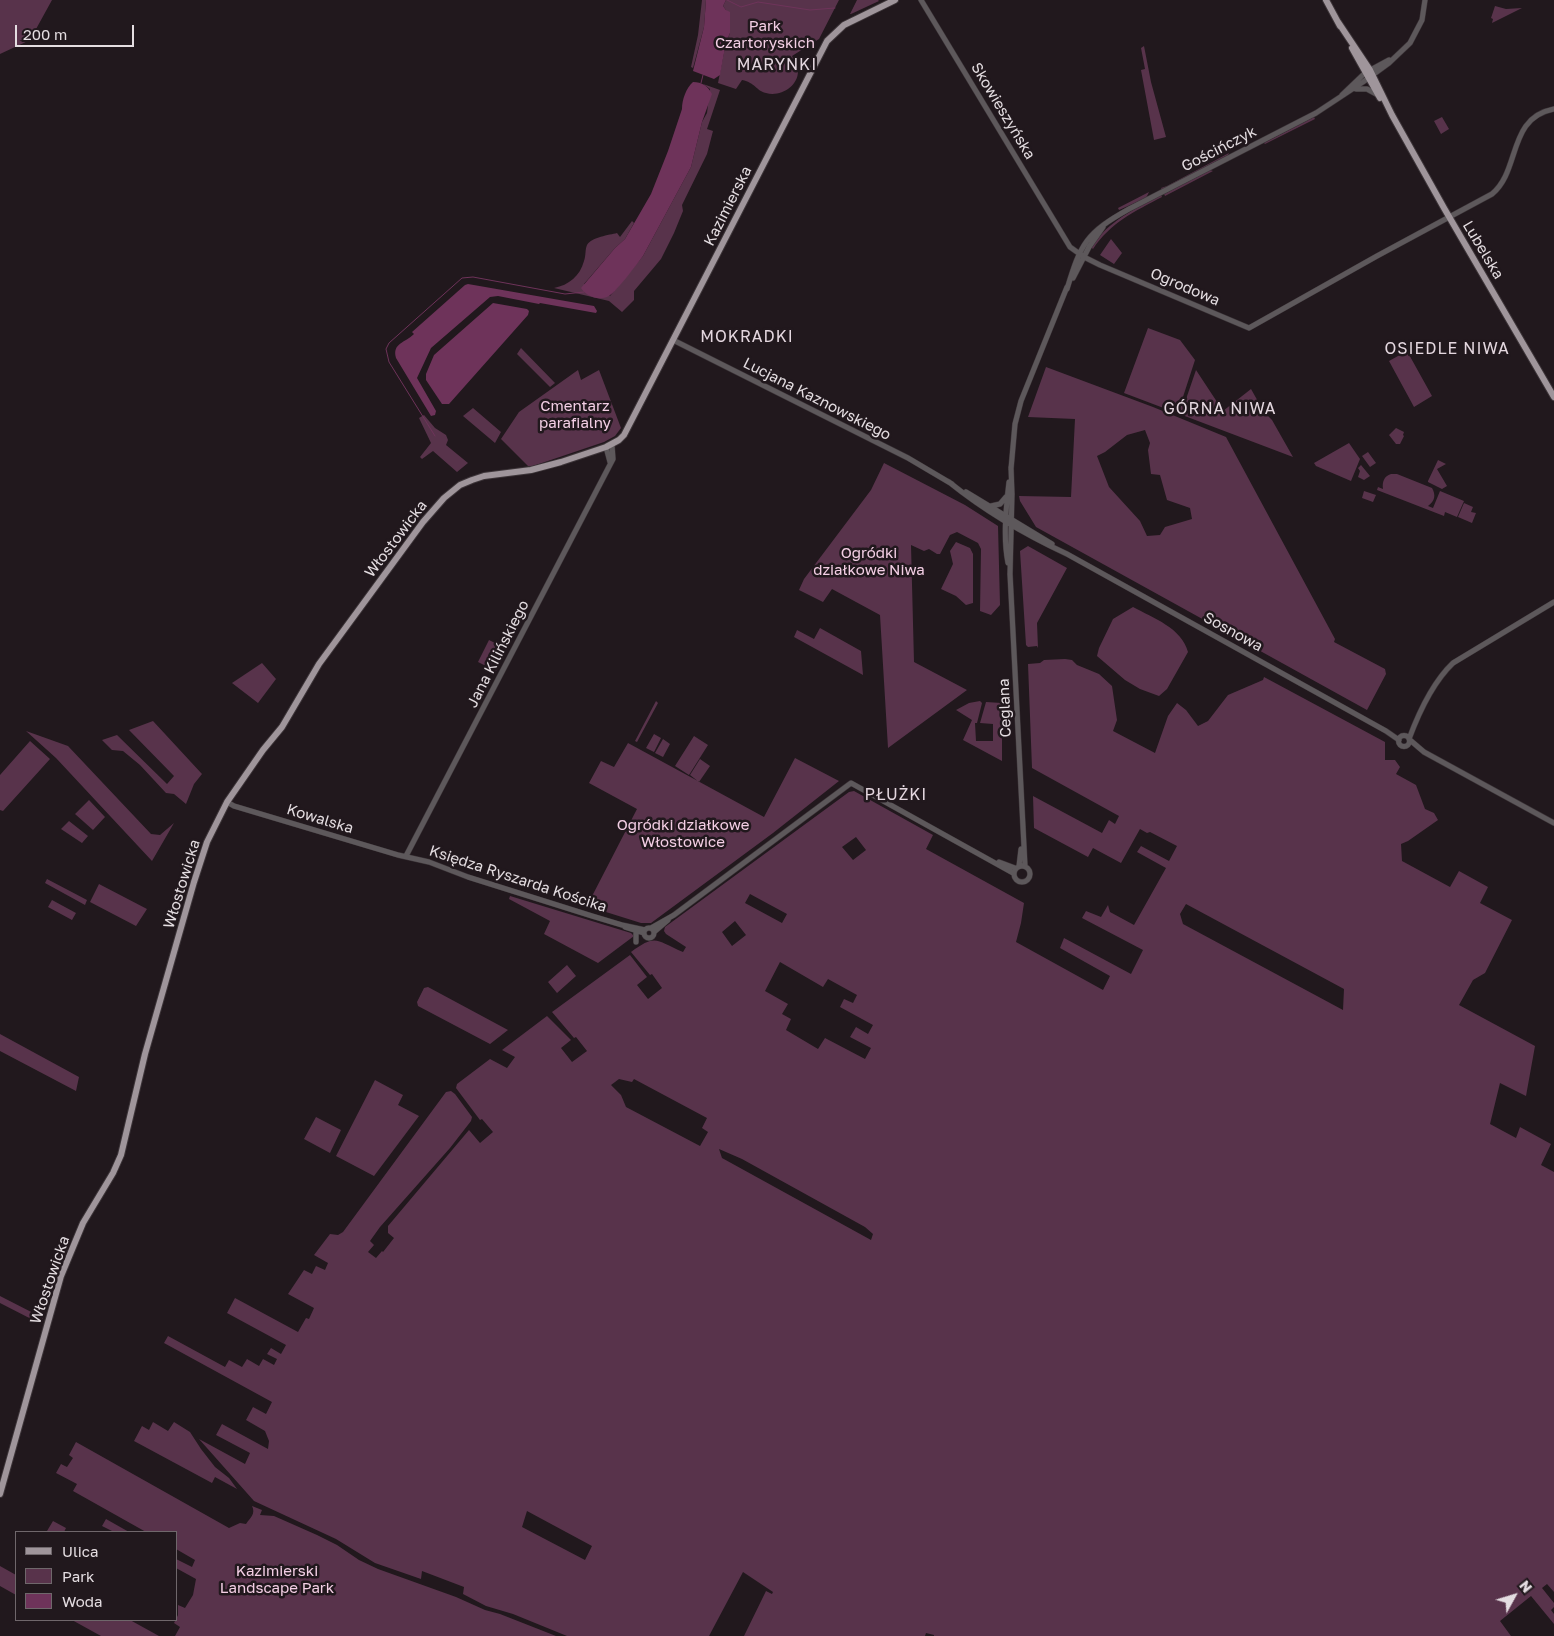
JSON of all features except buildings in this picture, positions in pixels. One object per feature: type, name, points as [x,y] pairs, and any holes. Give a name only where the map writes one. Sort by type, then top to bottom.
[{"type":"main road","name":"Kazimierska","points":[[609,446],[619,440],[627,430],[827,41],[844,25],[895,0]]},
{"type":"main road","name":"Lubelska","points":[[1326,0],[1392,115]]},
{"type":"main road","name":"Lubelska","points":[[1368,76],[1554,397]]},
{"type":"main road","name":"Włostowicka","points":[[0,1494],[62,1276],[83,1224],[121,1155],[145,1054],[194,882],[207,842],[227,802],[263,750],[282,727],[319,664],[423,522],[444,498],[460,485],[478,477],[531,470],[609,446]]},
{"type":"street","name":"Skowieszyńska","points":[[921,0],[1063,235],[1084,255]]},
{"type":"street","points":[[1368,76],[1408,46],[1416,33],[1424,13],[1425,0]]},
{"type":"street","name":"Gościńczyk","points":[[1079,252],[1090,236],[1107,222],[1316,113],[1353,89],[1368,76]]},
{"type":"street","name":"Gościńczyk","points":[[1342,95],[1348,87],[1368,76]]},
{"type":"street","points":[[1353,89],[1367,89],[1380,97]]},
{"type":"street","points":[[1450,218],[1490,195],[1498,188],[1526,126],[1538,114],[1554,109]]},
{"type":"street","name":"Ogrodowa","points":[[1084,255],[1111,269],[1249,328],[1377,256],[1450,218]]},
{"type":"street","name":"Gościńczyk","points":[[1084,255],[1107,222]]},
{"type":"street","points":[[1009,520],[1008,494],[1015,424],[1021,401],[1079,252]]},
{"type":"street","points":[[1066,289],[1084,255]]},
{"type":"street","name":"Lucjana Kaznowskiego","points":[[673,340],[908,458],[991,506],[1009,520]]},
{"type":"street","name":"Jana Kilińskiego","points":[[406,856],[610,462],[609,446]]},
{"type":"street","points":[[1009,520],[1012,488],[1011,467]]},
{"type":"street","name":"Lucjana Kaznowskiego","points":[[949,482],[1009,520]]},
{"type":"street","points":[[991,506],[1000,504],[1008,494]]},
{"type":"street","name":"Sosnowa","points":[[1009,520],[1023,531],[1067,554]]},
{"type":"street","name":"Sosnowa","points":[[1009,520],[1067,554],[1554,823]]},
{"type":"street","name":"Ceglana","points":[[674,915],[851,783],[989,859],[1018,868],[1022,841],[1009,520]]},
{"type":"street","name":"Ceglana","points":[[1009,520],[1007,558],[1010,574]]},
{"type":"street","points":[[1011,540],[1016,533],[1023,531]]},
{"type":"street","points":[[1405,739],[1438,679],[1452,663],[1554,602]]},
{"type":"street","name":"Kowalska","points":[[227,802],[234,806],[406,856]]},
{"type":"street","name":"Księdza Ryszarda Kościka","points":[[406,856],[644,932]]},
{"type":"street","points":[[674,915],[653,930],[652,937],[645,936],[644,932],[653,930],[661,927],[674,915]]},
{"type":"street","name":"Księdza Ryszarda Kościka","points":[[622,925],[644,932]]},
{"type":"street","points":[[661,927],[662,936]]},
{"type":"street","points":[[636,931],[636,942]]},
{"type":"green space","points":[[0,0],[52,0],[30,40],[0,54]]},
{"type":"green space","points":[[702,0],[706,0],[704,27],[693,68],[691,67],[698,35]]},
{"type":"green space","name":"Park Czartoryskich","points":[[726,0],[839,0],[819,39],[792,56],[798,69],[795,82],[787,90],[771,94],[762,92],[750,83],[742,80],[736,89],[718,83],[726,42],[730,33],[726,10],[723,6]]},
{"type":"green space","points":[[857,0],[878,0],[879,1],[850,14]]},
{"type":"green space","points":[[1495,6],[1506,9],[1522,8],[1492,23],[1493,19],[1491,18]]},
{"type":"green space","points":[[1144,46],[1151,82],[1166,137],[1154,140],[1141,70],[1145,69],[1141,48]]},
{"type":"green space","points":[[703,84],[720,90],[707,129],[713,131],[707,154],[682,205],[683,211],[661,259],[634,291],[634,300],[622,312],[609,301],[554,288],[564,285],[577,275],[585,259],[586,247],[589,242],[617,233],[620,237],[632,221],[634,223],[625,239],[584,284],[610,296],[643,256],[691,167],[702,122],[707,113],[710,89]]},
{"type":"green space","points":[[1314,117],[1315,119],[1264,143]]},
{"type":"green space","points":[[1442,117],[1449,129],[1441,134],[1434,121]]},
{"type":"green space","points":[[1229,153],[1228,155],[1162,190],[1161,188]]},
{"type":"green space","points":[[1210,170],[1213,171],[1165,196],[1164,194]]},
{"type":"green space","points":[[1149,192],[1146,198],[1119,210],[1118,208]]},
{"type":"green space","points":[[1161,195],[1162,197],[1115,225],[1093,249],[1091,247],[1114,223]]},
{"type":"green space","points":[[1111,239],[1122,253],[1114,264],[1100,255]]},
{"type":"green space","points":[[1148,328],[1180,340],[1195,360],[1181,403],[1184,405],[1196,370],[1223,411],[1251,389],[1264,412],[1272,420],[1293,457],[1124,393]]},
{"type":"green space","points":[[521,348],[555,383],[550,387],[517,354]]},
{"type":"green space","points":[[1407,351],[1432,396],[1414,407],[1389,361]]},
{"type":"green space","points":[[1046,367],[1153,407],[1226,437],[1335,639],[1334,642],[1385,669],[1386,674],[1367,710],[1036,527],[1020,501],[1019,496],[1071,497],[1075,419],[1028,417]],"holes":[[[1145,430],[1150,443],[1148,450],[1151,474],[1160,475],[1167,500],[1190,508],[1192,519],[1165,527],[1160,535],[1147,536],[1140,521],[1109,487],[1097,456],[1127,435]]]},
{"type":"green space","name":"Cmentarz parafialny","points":[[578,370],[581,380],[599,370],[621,428],[615,436],[604,442],[533,466],[528,466],[501,439],[519,412]]},
{"type":"green space","points":[[473,408],[501,432],[495,443],[463,416]]},
{"type":"green space","points":[[424,415],[435,428],[446,435],[448,440],[446,445],[468,463],[457,472],[433,451],[422,459],[420,457],[431,443],[419,418]]},
{"type":"green space","points":[[1396,428],[1404,432],[1400,444],[1396,444],[1389,435]]},
{"type":"green space","points":[[1349,443],[1360,459],[1351,481],[1316,466],[1314,463]]},
{"type":"green space","points":[[1368,452],[1376,463],[1370,467],[1362,456]]},
{"type":"green space","points":[[1438,460],[1446,464],[1437,469],[1447,486],[1442,489],[1428,482]]},
{"type":"green space","name":"Ogródki działkowe Niwa","points":[[884,463],[965,505],[998,526],[1000,605],[991,615],[980,611],[981,549],[978,543],[957,532],[950,535],[940,554],[929,549],[924,551],[911,545],[914,662],[967,690],[888,748],[880,615],[832,589],[823,602],[799,590],[804,579],[871,490]]},
{"type":"green space","points":[[1361,465],[1370,476],[1364,480],[1358,477],[1360,471],[1358,468]]},
{"type":"green space","points":[[1391,474],[1397,474],[1432,488],[1434,498],[1428,506],[1433,508],[1440,491],[1464,501],[1457,517],[1445,512],[1444,516],[1377,490],[1378,487],[1383,489],[1384,480]]},
{"type":"green space","points":[[1364,491],[1376,495],[1373,502],[1362,498]]},
{"type":"green space","points":[[1464,503],[1473,507],[1471,512],[1476,513],[1472,523],[1458,517]]},
{"type":"green space","points":[[956,542],[970,548],[973,554],[973,603],[966,605],[956,596],[941,589],[953,564],[950,551]]},
{"type":"green space","points":[[1028,546],[1067,568],[1037,623],[1038,648],[1037,646],[1028,647],[1026,645],[1020,551]]},
{"type":"green space","points":[[1133,607],[1173,630],[1180,636],[1188,652],[1167,689],[1159,696],[1140,689],[1125,680],[1097,656],[1113,619]]},
{"type":"green space","points":[[820,628],[861,651],[863,675],[794,637],[797,630],[814,639]]},
{"type":"green space","points":[[489,640],[507,649],[496,671],[478,662]]},
{"type":"green space","points":[[1044,660],[1072,660],[1077,665],[1099,674],[1112,686],[1117,720],[1113,731],[1155,753],[1168,716],[1177,703],[1186,710],[1198,726],[1208,721],[1228,695],[1263,680],[1264,677],[1385,742],[1385,760],[1395,760],[1400,767],[1396,774],[1416,785],[1425,809],[1434,813],[1438,820],[1401,844],[1402,861],[1450,887],[1459,871],[1488,887],[1480,903],[1512,920],[1485,973],[1473,980],[1459,1005],[1535,1046],[1526,1096],[1500,1083],[1490,1124],[1516,1138],[1520,1127],[1551,1144],[1541,1165],[1554,1172],[1554,1592],[1547,1584],[1542,1588],[1554,1603],[1554,1607],[1551,1610],[1554,1614],[1554,1624],[1531,1596],[1500,1621],[1511,1636],[934,1636],[926,1633],[925,1636],[744,1636],[766,1591],[772,1594],[773,1592],[743,1572],[709,1636],[567,1636],[513,1614],[486,1606],[463,1594],[464,1587],[422,1571],[421,1579],[375,1563],[336,1539],[254,1501],[199,1439],[245,1464],[250,1453],[216,1435],[222,1424],[268,1449],[269,1441],[265,1431],[246,1420],[253,1407],[266,1414],[272,1402],[164,1343],[168,1336],[225,1367],[229,1360],[242,1367],[247,1359],[259,1366],[263,1359],[274,1365],[277,1359],[267,1354],[271,1348],[281,1354],[286,1345],[227,1313],[235,1298],[298,1332],[306,1318],[309,1319],[314,1308],[288,1294],[304,1270],[312,1274],[316,1266],[325,1270],[328,1263],[314,1255],[330,1234],[338,1235],[343,1232],[446,1092],[451,1091],[455,1094],[472,1117],[471,1121],[370,1241],[374,1245],[368,1252],[376,1258],[394,1238],[388,1233],[388,1226],[469,1130],[480,1143],[493,1132],[482,1119],[480,1120],[456,1088],[457,1084],[490,1059],[507,1068],[515,1057],[502,1050],[547,1016],[571,1040],[561,1048],[572,1062],[587,1051],[552,1012],[630,955],[647,977],[637,985],[648,999],[662,988],[652,974],[650,975],[631,952],[646,942],[657,941],[683,952],[686,947],[666,934],[664,931],[665,927],[849,792],[854,791],[933,835],[926,849],[1024,903],[1016,942],[1103,990],[1110,976],[1060,948],[1064,938],[1131,974],[1143,950],[1082,918],[1086,911],[1101,917],[1108,905],[1110,912],[1134,925],[1166,868],[1137,852],[1141,846],[1169,861],[1177,846],[1140,829],[1121,863],[1093,848],[1088,857],[1034,828],[1033,796],[1102,833],[1109,820],[1115,824],[1119,816],[1032,768],[1028,664],[1040,663]],"holes":[[[856,837],[866,850],[853,860],[842,847]],[[750,894],[787,914],[782,923],[745,903]],[[1186,904],[1344,989],[1343,1010],[1183,924],[1180,914]],[[735,921],[746,935],[732,946],[722,932]],[[780,962],[823,987],[828,979],[857,995],[853,1003],[844,999],[840,1007],[873,1025],[868,1034],[856,1027],[850,1037],[871,1048],[865,1059],[825,1038],[818,1049],[786,1030],[791,1019],[782,1014],[788,1004],[765,991]],[[619,1079],[632,1082],[634,1079],[707,1118],[702,1128],[708,1132],[700,1146],[626,1107],[621,1095],[611,1085]],[[719,1149],[742,1159],[865,1227],[873,1234],[871,1240],[722,1158]],[[527,1511],[592,1546],[585,1560],[522,1527]]]},
{"type":"green space","points":[[262,663],[276,679],[258,703],[232,683]]},
{"type":"green space","points":[[656,701],[658,703],[637,742],[635,741]]},
{"type":"green space","points":[[980,701],[982,703],[977,723],[975,723],[976,741],[993,741],[993,724],[980,723],[986,702],[1002,703],[1002,761],[963,740],[972,720],[956,710],[969,703]]},
{"type":"green space","points":[[153,721],[202,774],[194,784],[186,804],[174,794],[166,793],[140,765],[123,751],[112,750],[102,740],[117,735],[167,784],[174,776],[129,730]]},
{"type":"green space","points":[[26,731],[68,746],[151,834],[160,835],[174,823],[152,861],[56,758]]},
{"type":"green space","points":[[654,734],[661,738],[654,752],[646,748]]},
{"type":"green space","points":[[694,736],[708,745],[689,775],[675,766]]},
{"type":"green space","points":[[663,739],[670,744],[663,757],[655,753]]},
{"type":"green space","points":[[30,741],[50,759],[3,811],[0,810],[0,775]]},
{"type":"green space","name":"Ogródki działkowe Włostowice","points":[[628,743],[764,817],[795,758],[839,781],[773,833],[651,923],[641,923],[590,907],[589,902],[637,809],[589,783],[601,761],[614,767]]},
{"type":"green space","points":[[700,759],[710,766],[699,782],[690,775]]},
{"type":"green space","points":[[89,800],[105,817],[93,830],[75,814]]},
{"type":"green space","points":[[69,821],[88,836],[82,843],[61,829]]},
{"type":"green space","points":[[47,879],[87,900],[85,905],[45,883]]},
{"type":"green space","points":[[99,884],[147,909],[136,926],[90,902]]},
{"type":"green space","points":[[510,896],[631,933],[634,936],[598,963],[544,934],[550,921],[509,899]]},
{"type":"green space","points":[[52,900],[76,913],[72,920],[48,907]]},
{"type":"green space","points":[[567,965],[576,976],[557,993],[548,982]]},
{"type":"green space","points":[[428,987],[508,1030],[490,1044],[418,1006],[417,1002],[424,988]]},
{"type":"green space","points":[[0,1034],[79,1077],[76,1091],[0,1051]]},
{"type":"green space","points":[[375,1080],[403,1095],[398,1105],[419,1116],[374,1176],[336,1156]]},
{"type":"green space","points":[[316,1117],[341,1130],[330,1153],[304,1139]]},
{"type":"green space","points":[[0,1296],[43,1318],[41,1324],[0,1303]]},
{"type":"green space","points":[[153,1422],[168,1431],[174,1422],[190,1432],[215,1467],[229,1478],[237,1489],[215,1477],[212,1483],[134,1441],[142,1426],[149,1430]]},
{"type":"green space","name":"Kazimierski Landscape Park","points":[[76,1442],[229,1528],[240,1523],[246,1524],[253,1514],[252,1506],[262,1510],[260,1515],[274,1516],[317,1535],[378,1569],[556,1636],[175,1636],[180,1627],[174,1623],[178,1621],[178,1605],[185,1608],[193,1595],[196,1579],[178,1569],[178,1560],[192,1567],[195,1560],[178,1550],[178,1531],[144,1531],[73,1491],[77,1484],[56,1473],[61,1464],[67,1467],[73,1458],[69,1455]]},
{"type":"green space","points":[[106,1519],[127,1531],[112,1531],[102,1526]]},
{"type":"green space","points":[[53,1521],[66,1528],[64,1531],[47,1531]]},
{"type":"green space","points":[[0,1566],[15,1574],[15,1594],[0,1586]]},
{"type":"green space","points":[[74,1621],[132,1621],[159,1636],[101,1636]]},
{"type":"water","points":[[706,0],[726,0],[723,6],[730,12],[730,33],[726,42],[720,75],[714,79],[693,71],[704,27]]},
{"type":"water","points":[[693,82],[704,85],[712,94],[702,122],[691,167],[643,256],[632,271],[609,296],[597,298],[590,296],[581,288],[625,239],[651,194],[668,151],[685,94]]},
{"type":"water","points":[[468,284],[594,306],[597,311],[596,313],[498,296],[490,297],[431,348],[417,378],[436,411],[435,415],[431,416],[396,358],[396,349],[414,334],[412,332]]},
{"type":"water","points":[[493,303],[527,309],[529,311],[528,315],[449,404],[442,404],[426,380],[426,374],[434,355]]},
{"type":"waterway","points":[[727,0],[741,7],[758,2],[810,10],[835,8]]},
{"type":"waterway","points":[[701,83],[703,75]]},
{"type":"waterway","points":[[435,436],[389,362],[386,349],[389,343],[462,278],[473,277],[565,294],[584,292]]},
{"type":"district","name":"MARYNKI","points":[[777,65]]},
{"type":"district","name":"MOKRADKI","points":[[747,337]]},
{"type":"district","name":"OSIEDLE NIWA","points":[[1447,349]]},
{"type":"district","name":"GÓRNA NIWA","points":[[1220,409]]},
{"type":"district","name":"PŁUŻKI","points":[[896,795]]}]
